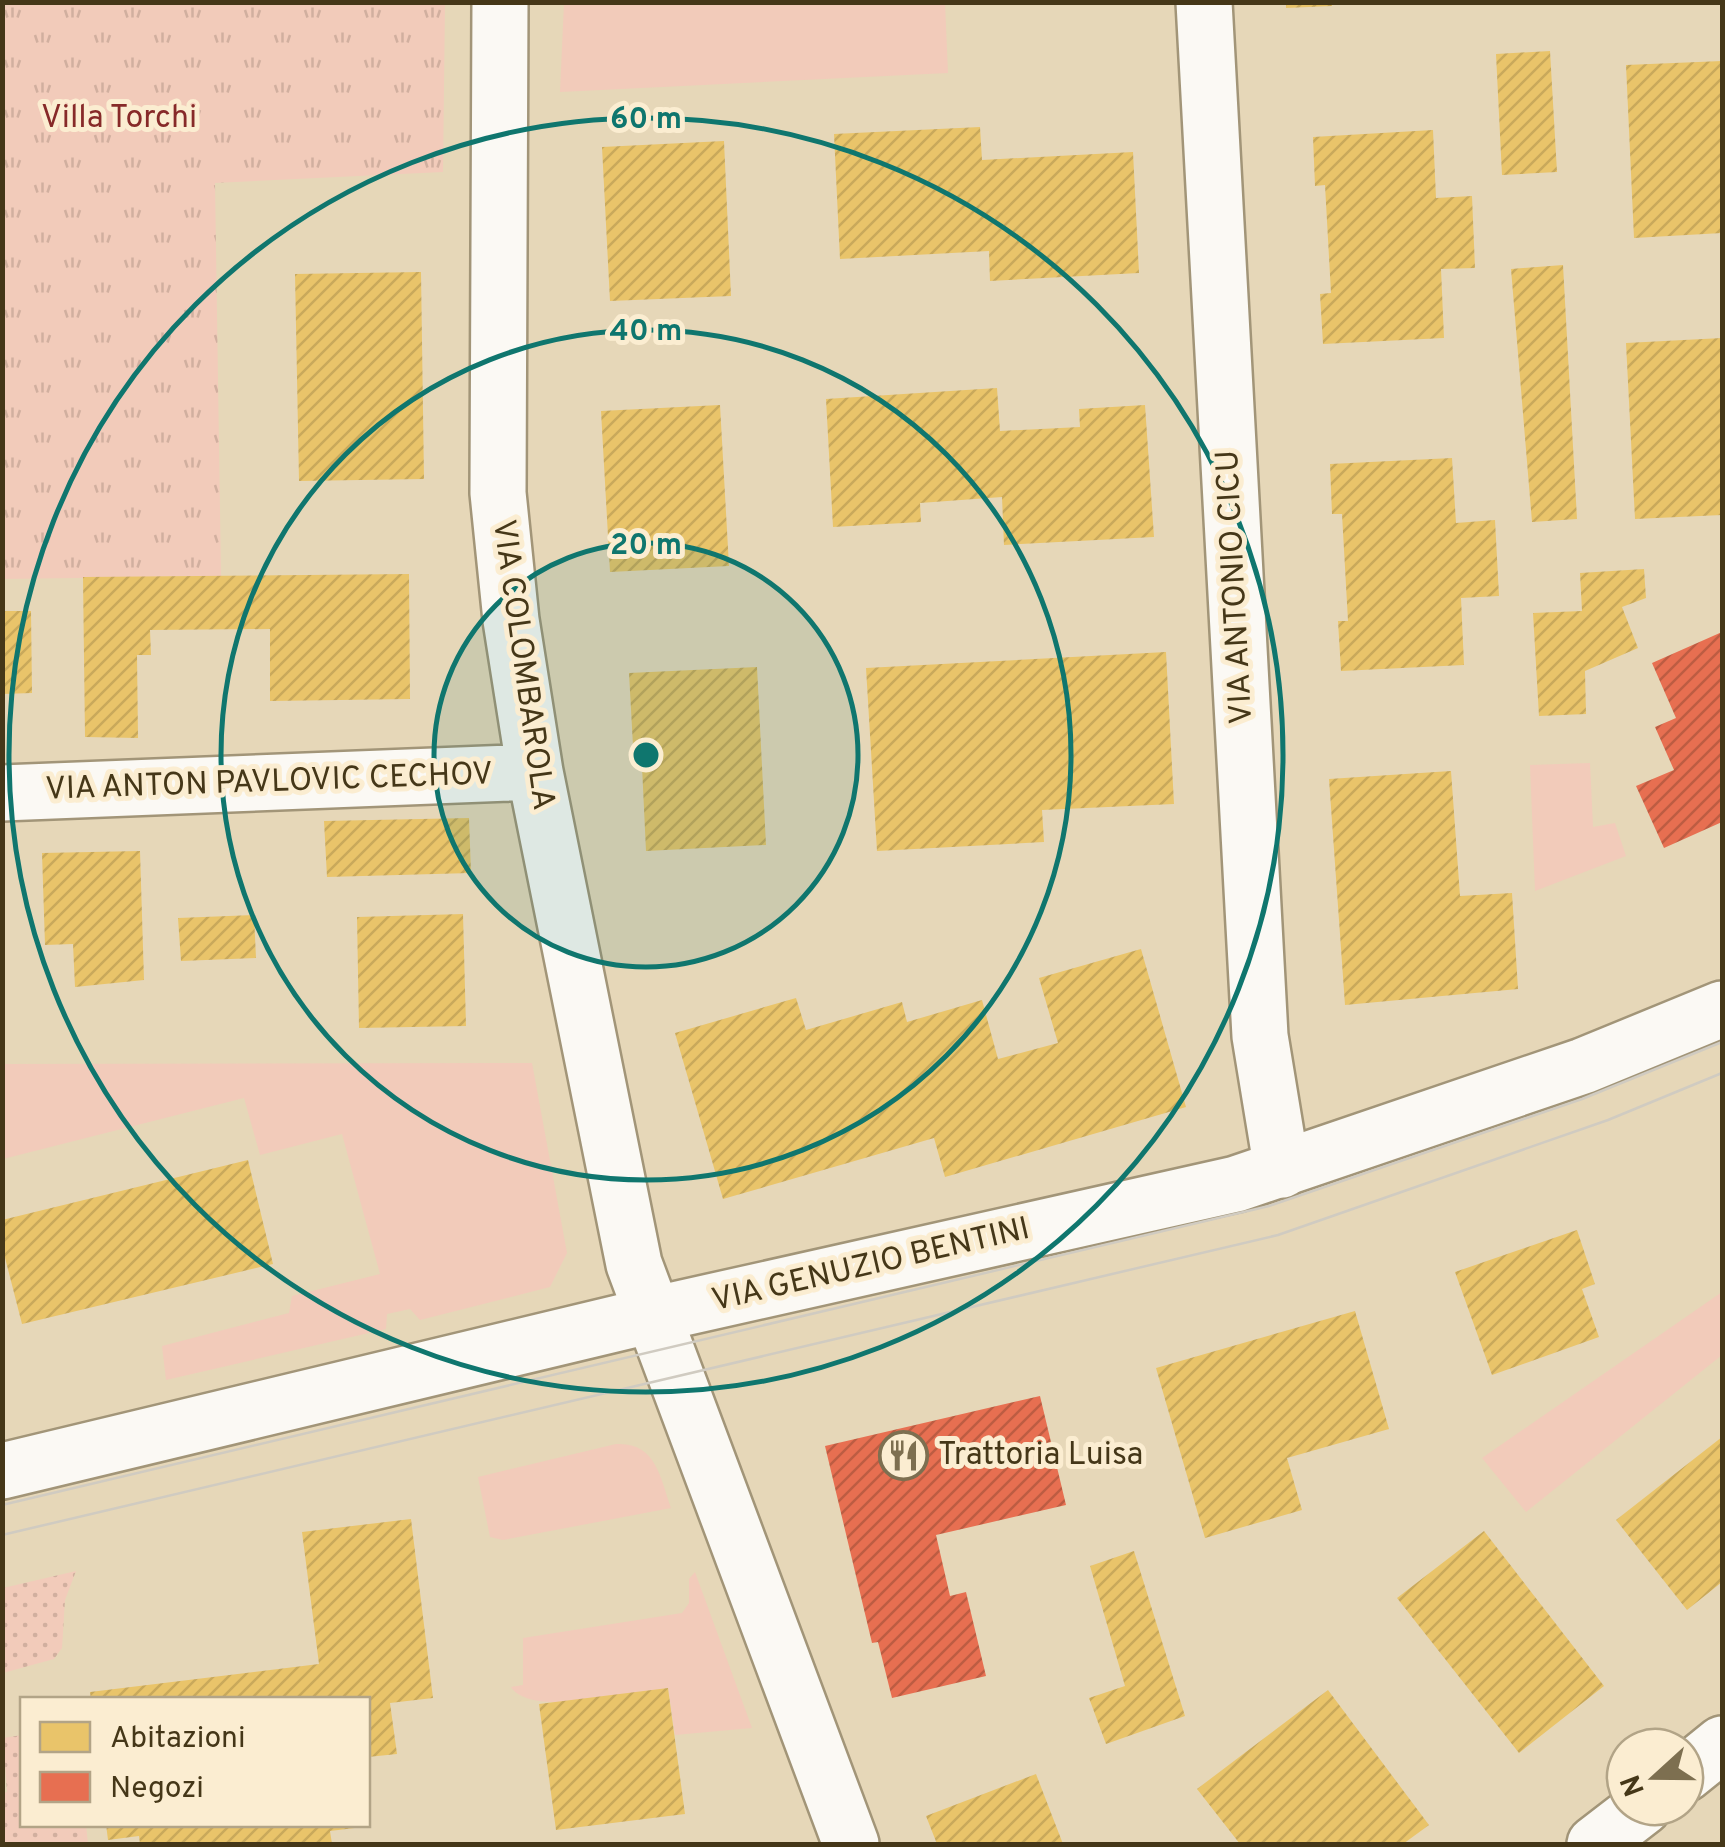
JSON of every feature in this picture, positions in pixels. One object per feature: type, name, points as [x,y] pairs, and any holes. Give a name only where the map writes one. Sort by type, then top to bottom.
[{"type":"street","name":"VIA COLOMBAROLA","points":[[500,2],[498,493],[511,620],[536,772],[613,1176],[652,1315],[717,1479],[851,1844]]},
{"type":"street","name":"VIA ANTONIO CICU","points":[[1204,2],[1260,1036],[1282,1170]]},
{"type":"street","name":"VIA ANTON PAVLOVIC CECHOV","points":[[2,793],[536,772]]},
{"type":"street","name":"VIA GENUZIO BENTINI","points":[[2,1471],[652,1315],[1196,1194],[1282,1170],[1600,1060],[1722,1009]]},
{"type":"street","points":[[1595,1844],[1617,1827]]},
{"type":"green space","name":"Villa Torchi","points":[[2,3],[445,3],[443,172],[215,183],[221,576],[3,579]]},
{"type":"green space","points":[[564,3],[945,3],[948,73],[560,92]]},
{"type":"green space","points":[[1590,763],[1593,827],[1615,823],[1626,856],[1535,891],[1530,765]]},
{"type":"green space","points":[[532,1063],[567,1253],[550,1287],[420,1320],[410,1309],[387,1314],[386,1329],[166,1380],[162,1346],[289,1313],[292,1296],[380,1274],[342,1134],[260,1155],[244,1098],[3,1159],[3,1064]]},
{"type":"green space","points":[[1722,1292],[1722,1355],[1526,1512],[1482,1458]]},
{"type":"green space","points":[[616,1444],[629,1445],[648,1455],[671,1508],[503,1540],[490,1537],[478,1477]]},
{"type":"green space","points":[[76,1571],[65,1600],[62,1648],[54,1659],[3,1673],[3,1588]]},
{"type":"green space","points":[[695,1572],[752,1728],[675,1735],[668,1688],[560,1702],[522,1696],[511,1687],[523,1685],[523,1638],[682,1613],[689,1603],[689,1579]]},
{"type":"green space","points":[[20,1735],[20,1827],[86,1827],[88,1844],[3,1844],[3,1793],[7,1792],[3,1738]]},
{"type":"building: Abitazioni","points":[[1286,2],[1332,2],[1332,6],[1286,8]]},
{"type":"building: Abitazioni","points":[[1550,51],[1557,172],[1502,175],[1496,54]]},
{"type":"building: Abitazioni","points":[[1722,61],[1722,233],[1634,238],[1626,65]]},
{"type":"building: Abitazioni","points":[[980,127],[982,160],[1133,152],[1139,273],[990,281],[989,251],[840,259],[834,134]]},
{"type":"building: Abitazioni","points":[[1433,130],[1436,198],[1472,196],[1475,268],[1441,269],[1444,338],[1323,344],[1320,294],[1331,293],[1325,185],[1315,186],[1313,137]]},
{"type":"building: Abitazioni","points":[[724,141],[731,296],[610,301],[602,147]]},
{"type":"building: Abitazioni","points":[[1563,265],[1577,519],[1532,522],[1511,269]]},
{"type":"building: Abitazioni","points":[[421,272],[424,479],[299,481],[295,274]]},
{"type":"building: Abitazioni","points":[[1722,338],[1722,515],[1635,519],[1626,343]]},
{"type":"building: Abitazioni","points":[[997,388],[1000,431],[1080,427],[1079,409],[1145,405],[1154,537],[1004,545],[1002,497],[920,503],[921,522],[833,527],[826,399]]},
{"type":"building: Abitazioni","points":[[720,405],[729,566],[610,572],[601,411]]},
{"type":"building: Abitazioni","points":[[1452,458],[1456,523],[1495,520],[1499,596],[1461,598],[1464,665],[1341,671],[1338,621],[1348,621],[1342,514],[1332,514],[1330,464]]},
{"type":"building: Abitazioni","points":[[1644,569],[1646,598],[1622,607],[1638,648],[1585,671],[1586,714],[1539,716],[1533,613],[1582,611],[1580,573]]},
{"type":"building: Abitazioni","points":[[409,574],[410,699],[270,701],[270,629],[150,630],[151,655],[137,655],[138,738],[85,737],[83,577]]},
{"type":"building: Abitazioni","points":[[2,611],[31,611],[32,693],[2,694]]},
{"type":"building: Abitazioni","points":[[1166,652],[1174,804],[1042,810],[1044,842],[877,851],[866,668]]},
{"type":"building: Abitazioni","points":[[757,667],[766,845],[646,851],[641,745],[633,746],[629,673]]},
{"type":"building: Abitazioni","points":[[1451,771],[1460,896],[1512,893],[1518,989],[1345,1005],[1329,779]]},
{"type":"building: Abitazioni","points":[[469,818],[471,873],[327,877],[324,821]]},
{"type":"building: Abitazioni","points":[[140,851],[144,980],[75,987],[73,944],[45,945],[42,853]]},
{"type":"building: Abitazioni","points":[[463,914],[466,1026],[359,1028],[357,917]]},
{"type":"building: Abitazioni","points":[[254,915],[256,958],[181,961],[178,918]]},
{"type":"building: Abitazioni","points":[[1141,949],[1186,1107],[945,1177],[934,1138],[723,1199],[675,1033],[796,998],[806,1030],[902,1002],[907,1022],[982,1000],[998,1059],[1058,1043],[1039,978]]},
{"type":"building: Abitazioni","points":[[248,1160],[273,1264],[22,1324],[2,1246],[2,1220]]},
{"type":"building: Abitazioni","points":[[1577,1230],[1595,1284],[1582,1289],[1599,1337],[1492,1375],[1455,1272]]},
{"type":"building: Abitazioni","points":[[1355,1311],[1389,1429],[1287,1458],[1302,1510],[1205,1538],[1156,1368]]},
{"type":"building: Abitazioni","points":[[1722,1437],[1722,1582],[1687,1610],[1616,1520]]},
{"type":"building: Abitazioni","points":[[411,1519],[433,1698],[390,1703],[397,1754],[370,1757],[370,1697],[91,1697],[90,1692],[319,1664],[302,1532]]},
{"type":"building: Abitazioni","points":[[1484,1531],[1604,1686],[1519,1753],[1397,1598]]},
{"type":"building: Abitazioni","points":[[1134,1551],[1185,1716],[1106,1744],[1089,1698],[1125,1686],[1090,1566]]},
{"type":"building: Abitazioni","points":[[668,1688],[685,1814],[556,1830],[539,1704]]},
{"type":"building: Abitazioni","points":[[1328,1690],[1429,1825],[1403,1844],[1240,1844],[1197,1789]]},
{"type":"building: Abitazioni","points":[[1036,1774],[1063,1844],[937,1844],[926,1816]]},
{"type":"building: Abitazioni","points":[[106,1827],[363,1827],[330,1831],[332,1844],[140,1844],[139,1836],[108,1840]]},
{"type":"building: Negozi","points":[[1722,632],[1722,822],[1664,848],[1636,786],[1674,770],[1655,727],[1676,718],[1652,663]]},
{"type":"building: Negozi","points":[[1040,1396],[1066,1505],[936,1535],[950,1596],[966,1592],[986,1676],[892,1698],[878,1642],[872,1643],[825,1446]]},
{"type":"tram line","points":[[2,1505],[1269,1206],[1582,1099],[1722,1042]]},
{"type":"tram line","points":[[2,1535],[1278,1235],[1608,1120],[1722,1073]]},
{"type":"place","name":"Trattoria Luisa","points":[[903,1456]]}]
